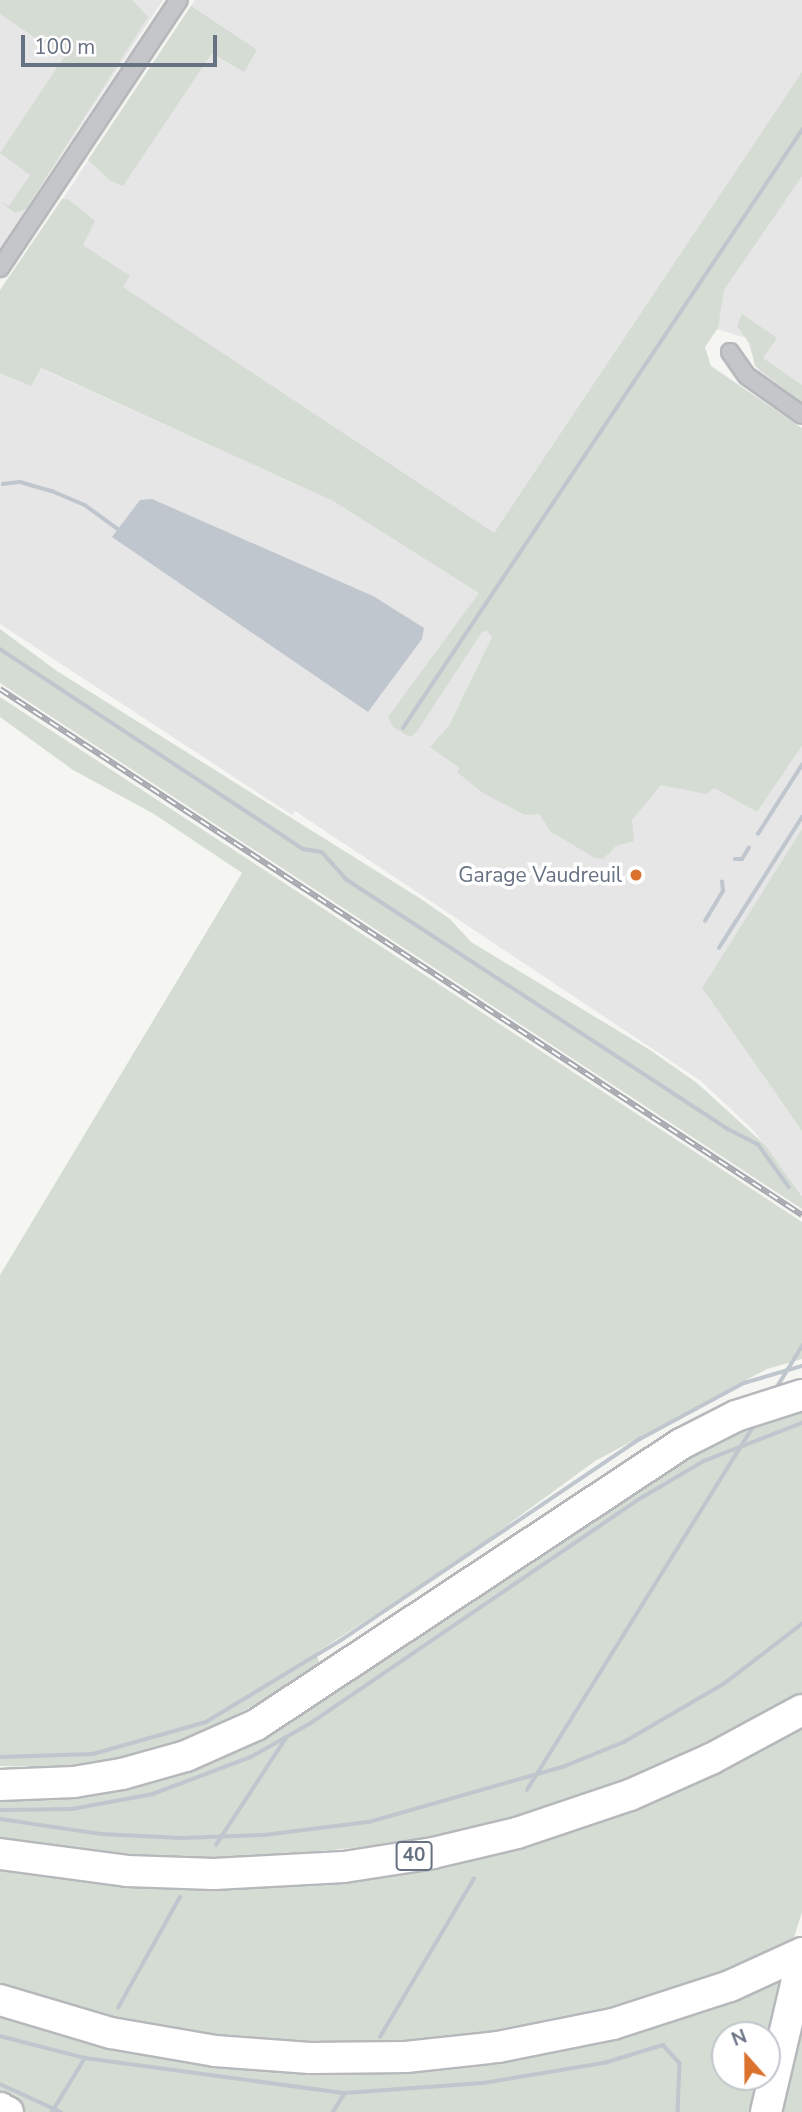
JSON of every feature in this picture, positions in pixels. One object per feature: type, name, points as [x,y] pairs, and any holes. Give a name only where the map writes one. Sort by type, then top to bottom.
[{"type":"highway","points":[[0,1785],[74,1782],[122,1774],[187,1756],[256,1726],[681,1444],[736,1416],[802,1395]]},
{"type":"highway","name":"40","points":[[0,1854],[104,1869],[214,1874],[344,1867],[433,1853],[527,1830],[630,1795],[711,1759],[802,1710]]},
{"type":"highway","points":[[0,2000],[111,2032],[215,2051],[299,2057],[406,2057],[498,2047],[613,2024],[719,1990],[802,1956]]},
{"type":"highway","points":[[766,2112],[802,1956]]},
{"type":"highway","points":[[0,2108],[8,2112]]},
{"type":"street","points":[[0,268],[178,0]]},
{"type":"street","points":[[730,352],[747,376],[802,415]]},
{"type":"shaded area","points":[[0,0],[163,0],[0,249]]},
{"type":"shaded area","points":[[0,0],[132,0],[148,17],[26,209],[15,213],[0,201],[9,206],[30,175],[0,153],[64,57],[0,14]]},
{"type":"shaded area","points":[[195,0],[802,0],[802,89],[496,545],[30,248]]},
{"type":"shaded area","points":[[191,6],[257,50],[244,72],[212,53],[123,186],[111,181],[88,160]]},
{"type":"shaded area","points":[[802,72],[802,176],[724,290],[718,328],[705,347],[711,366],[802,428],[802,746],[757,812],[714,788],[706,794],[661,785],[632,820],[634,841],[616,846],[603,859],[595,858],[551,832],[539,814],[525,815],[483,793],[457,772],[460,768],[430,747],[449,726],[492,637],[487,631],[482,632],[416,733],[410,737],[393,727],[388,717],[479,593],[333,501],[41,368],[31,386],[0,373],[0,290],[62,199],[68,199],[95,221],[83,245],[130,276],[123,287],[494,533]]},
{"type":"shaded area","points":[[802,149],[802,403],[759,372],[746,338],[717,329],[693,312]]},
{"type":"shaded area","points":[[742,314],[777,338],[763,358],[802,385],[802,403],[755,366],[750,344],[737,326]]},
{"type":"shaded area","points":[[0,350],[333,501],[600,668],[706,783],[757,812],[802,746],[802,830],[702,988],[802,1131],[802,1195],[753,1130],[701,1081],[295,811],[292,815],[0,624]]},
{"type":"shaded area","points":[[152,499],[373,596],[424,628],[422,639],[368,712],[112,537],[140,500]]},
{"type":"shaded area","points":[[0,629],[57,671],[421,899],[450,919],[471,942],[650,1050],[697,1083],[765,1145],[802,1196],[802,1209],[0,683]]},
{"type":"shaded area","points":[[0,697],[802,1222],[802,1359],[767,1369],[595,1461],[465,1556],[316,1653],[319,1662],[266,1699],[198,1735],[157,1751],[68,1767],[0,1766],[0,1275],[242,873],[154,814],[73,770],[0,717]]},
{"type":"shaded area","points":[[802,829],[802,1131],[702,988]]},
{"type":"shaded area","points":[[802,1406],[802,1694],[777,1709],[635,1778],[540,1812],[405,1843],[224,1860],[138,1857],[0,1840],[0,1795],[144,1780],[716,1436]]},
{"type":"shaded area","points":[[802,1721],[802,1912],[791,1947],[750,1966],[580,2021],[414,2046],[236,2043],[116,2023],[0,1989],[0,1864],[391,1870]]},
{"type":"shaded area","points":[[783,1975],[771,2021],[711,2021],[711,2091],[756,2091],[752,2112],[24,2112],[0,2100],[0,2014],[348,2071]]},
{"type":"shaded area","points":[[802,1998],[802,2112],[777,2112]]},
{"type":"waterway","points":[[403,728],[802,130]]},
{"type":"waterway","points":[[3,484],[20,482],[52,491],[85,505],[118,529]]},
{"type":"waterway","points":[[0,649],[303,849],[322,852]]},
{"type":"waterway","points":[[758,834],[802,765]]},
{"type":"waterway","points":[[719,948],[802,817]]},
{"type":"waterway","points":[[735,859],[742,859],[749,848]]},
{"type":"waterway","points":[[322,852],[346,879],[728,1129],[758,1144],[789,1187]]},
{"type":"waterway","points":[[705,921],[723,891],[722,882]]},
{"type":"waterway","points":[[777,1387],[802,1346]]},
{"type":"waterway","points":[[0,1757],[93,1754],[206,1722],[340,1641],[640,1439],[744,1383],[802,1366]]},
{"type":"waterway","points":[[0,1810],[72,1809],[153,1794],[251,1757],[311,1723],[636,1501],[704,1461],[802,1423]]},
{"type":"waterway","points":[[527,1790],[753,1427]]},
{"type":"waterway","points":[[0,1819],[102,1834],[181,1838],[264,1835],[369,1822],[565,1766],[624,1742],[725,1683],[802,1624]]},
{"type":"waterway","points":[[216,1845],[286,1738]]},
{"type":"waterway","points":[[380,2037],[474,1879]]},
{"type":"waterway","points":[[118,2008],[180,1897]]},
{"type":"waterway","points":[[0,2036],[85,2058],[345,2093],[483,2083],[604,2063],[663,2045],[680,2063],[678,2112]]},
{"type":"waterway","points":[[52,2112],[85,2058]]},
{"type":"waterway","points":[[0,2084],[61,2112]]},
{"type":"waterway","points":[[333,2112],[345,2093]]},
{"type":"railway","points":[[0,689],[802,1215]]},
{"type":"place","name":"Garage Vaudreuil","points":[[636,875]]}]
